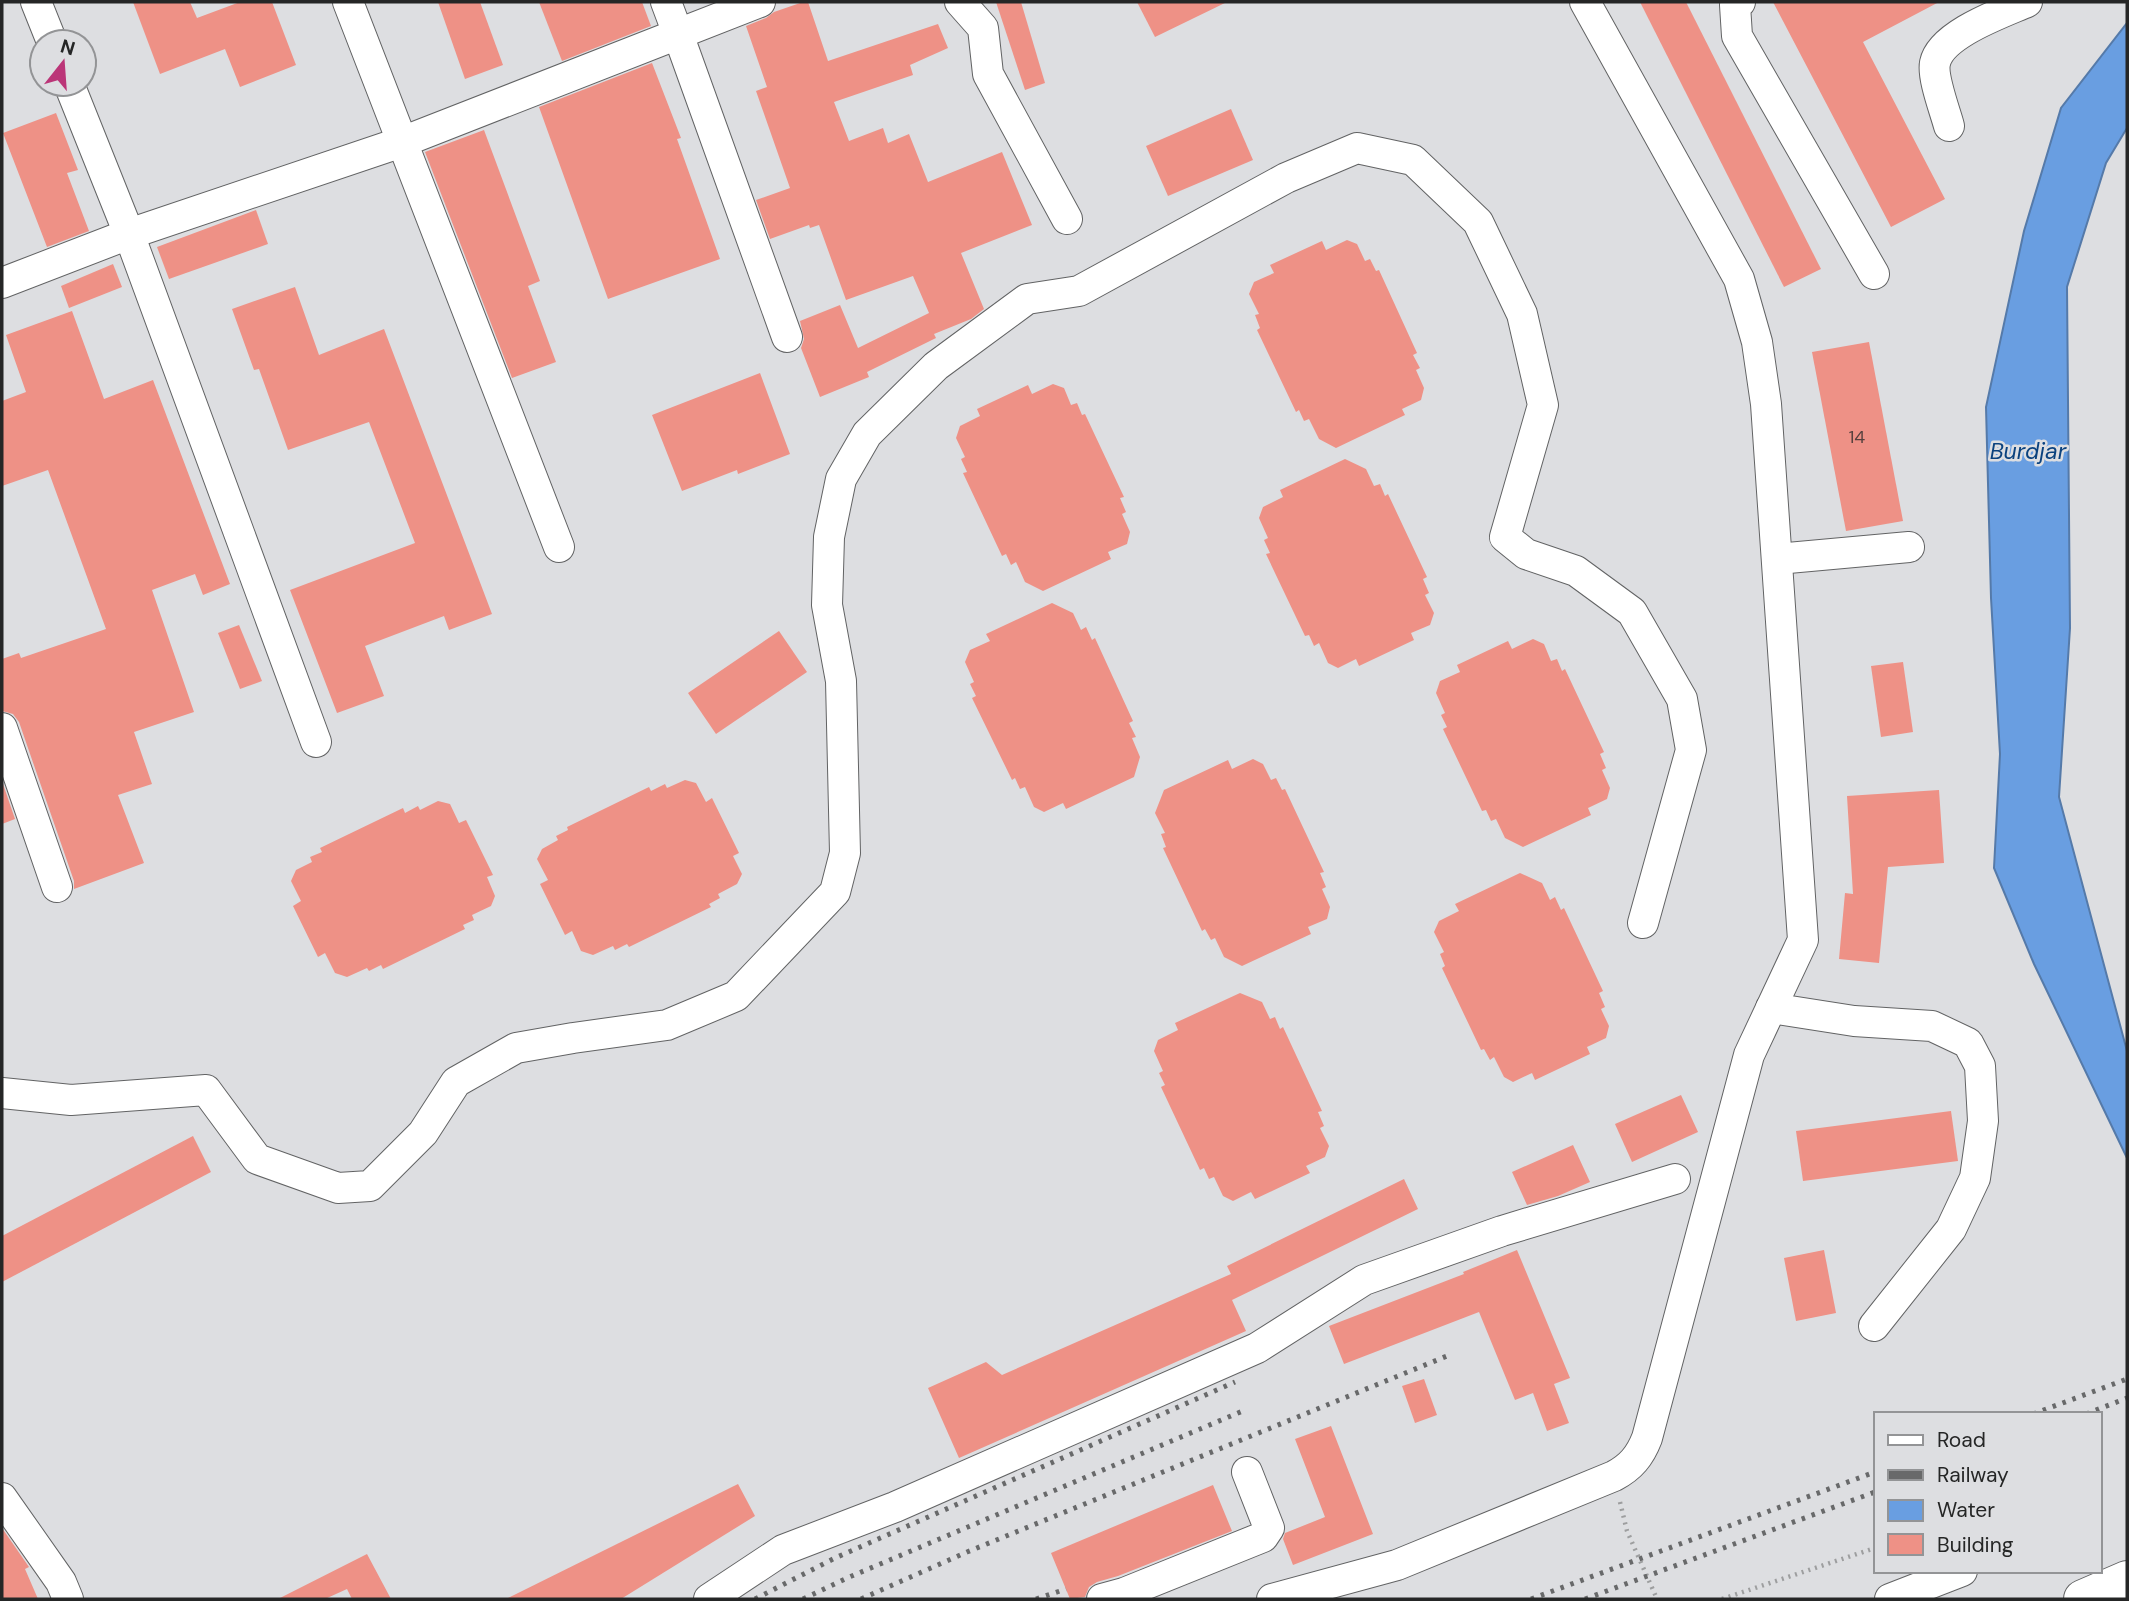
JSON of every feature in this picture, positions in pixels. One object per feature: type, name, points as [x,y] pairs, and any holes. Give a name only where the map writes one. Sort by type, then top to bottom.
[{"type":"main road","points":[[2083,1599],[2116,1577]]},
{"type":"street","points":[[36,2],[46,28]]},
{"type":"street","points":[[348,2],[559,547]]},
{"type":"street","points":[[666,2],[787,337]]},
{"type":"street","points":[[2,283],[129,234],[402,142],[760,2]]},
{"type":"street","points":[[960,2],[983,28],[988,74],[1067,219]]},
{"type":"street","points":[[1272,1599],[1397,1565],[1614,1476],[1627,1469],[1640,1455],[1647,1438],[1749,1055],[1803,940],[1763,373],[1754,331],[1739,279],[1585,2]]},
{"type":"street","points":[[1741,2],[1735,5],[1737,36],[1874,274]]},
{"type":"street","points":[[1949,126],[1934,64],[1941,48],[1967,30],[2027,2]]},
{"type":"street","points":[[75,98],[129,234],[316,742]]},
{"type":"street","points":[[2,1093],[71,1100],[206,1090],[257,1159],[338,1188],[370,1186],[423,1133],[456,1082],[516,1048],[667,1025],[736,996],[835,892],[839,879],[845,853],[841,681],[827,605],[829,537],[842,479],[867,434],[936,366],[1027,299],[1079,292],[1286,178],[1357,148],[1413,160],[1478,222],[1522,314],[1543,405],[1505,537],[1526,554],[1576,571],[1632,612],[1682,699],[1691,750],[1643,923]]},
{"type":"street","points":[[1777,559],[1909,547]]},
{"type":"street","points":[[2,728],[57,887]]},
{"type":"street","points":[[1771,1008],[1854,1021],[1932,1026],[1968,1043],[1980,1066],[1983,1121],[1975,1178],[1951,1229],[1874,1326]]},
{"type":"street","points":[[709,1599],[783,1550],[895,1507],[1257,1348],[1364,1280],[1502,1231],[1675,1179]]},
{"type":"street","points":[[1102,1599],[1263,1537],[1269,1528],[1247,1472]]},
{"type":"street","points":[[2,1498],[61,1582],[68,1599]]},
{"type":"street","points":[[1890,1599],[1957,1573]]},
{"type":"path","points":[[1614,1476],[1627,1531],[1657,1599]]},
{"type":"path","points":[[1722,1599],[1874,1548]]},
{"type":"water","name":"Burdjar","points":[[2127,23],[2127,128],[2106,163],[2067,287],[2070,628],[2059,797],[2127,1051],[2127,1158],[2034,964],[1994,868],[2000,754],[1991,598],[1986,407],[2024,231],[2061,108]]},
{"type":"building","points":[[133,2],[190,2],[197,18],[240,2],[272,2],[296,65],[240,87],[225,49],[160,74]]},
{"type":"building","points":[[438,2],[480,2],[503,65],[465,79]]},
{"type":"building","points":[[539,2],[642,2],[651,26],[562,61]]},
{"type":"building","points":[[808,2],[828,61],[938,24],[948,48],[910,65],[913,75],[834,102],[849,141],[883,128],[888,143],[909,134],[928,182],[1002,152],[1032,225],[961,253],[984,309],[971,319],[934,334],[936,338],[867,372],[869,377],[820,397],[801,348],[804,339],[800,321],[840,305],[858,348],[929,313],[913,276],[846,300],[819,225],[810,228],[809,225],[770,239],[756,200],[790,188],[756,91],[767,87],[746,26]]},
{"type":"building","points":[[996,2],[1021,2],[1045,83],[1025,90]]},
{"type":"building","points":[[1137,2],[1227,2],[1155,37]]},
{"type":"building","points":[[1640,2],[1686,2],[1821,269],[1784,287]]},
{"type":"building","points":[[1773,2],[1939,2],[1863,42],[1945,199],[1891,227]]},
{"type":"building","points":[[652,63],[681,138],[677,139],[720,259],[608,299],[539,107]]},
{"type":"building","points":[[1231,109],[1253,160],[1168,196],[1146,146]]},
{"type":"building","points":[[56,113],[78,170],[67,173],[89,231],[47,247],[3,133]]},
{"type":"building","points":[[484,130],[540,281],[528,286],[556,362],[512,378],[425,152]]},
{"type":"building","points":[[256,210],[268,244],[169,279],[157,247]]},
{"type":"building","points":[[1347,240],[1357,244],[1365,261],[1370,259],[1376,271],[1379,270],[1417,353],[1413,355],[1420,368],[1416,370],[1424,388],[1421,400],[1402,409],[1405,415],[1336,448],[1319,439],[1309,419],[1304,421],[1299,410],[1296,412],[1257,330],[1260,328],[1255,315],[1259,314],[1249,294],[1254,282],[1274,273],[1270,265],[1322,241],[1326,250]]},
{"type":"building","points":[[113,264],[122,287],[69,308],[61,286]]},
{"type":"building","points":[[295,287],[319,355],[384,329],[492,614],[449,630],[444,616],[365,646],[384,696],[337,713],[290,590],[415,543],[369,422],[288,450],[259,369],[254,370],[232,309]]},
{"type":"building","points":[[72,311],[104,399],[153,380],[230,584],[203,595],[195,574],[152,590],[194,712],[134,732],[152,784],[118,795],[144,863],[74,889],[74,881],[19,722],[13,714],[2,711],[2,659],[19,653],[21,658],[106,629],[48,470],[2,486],[2,401],[26,392],[6,335]]},
{"type":"building","points":[[1869,342],[1903,521],[1846,531],[1812,352]]},
{"type":"building","points":[[760,373],[790,454],[682,491],[652,415]]},
{"type":"building","points":[[1053,384],[1064,388],[1071,405],[1077,403],[1082,415],[1085,414],[1124,497],[1120,498],[1126,512],[1122,514],[1130,532],[1127,544],[1108,552],[1111,559],[1043,591],[1025,582],[1016,562],[1011,565],[1006,554],[1002,556],[963,473],[967,472],[961,459],[965,457],[956,438],[960,426],[980,416],[977,409],[1028,385],[1032,394]]},
{"type":"building","points":[[1345,459],[1366,469],[1374,486],[1380,484],[1385,496],[1388,494],[1427,577],[1423,579],[1429,593],[1425,595],[1434,613],[1430,625],[1411,633],[1414,640],[1359,666],[1356,659],[1338,668],[1328,663],[1319,643],[1314,646],[1309,635],[1305,636],[1266,554],[1270,553],[1264,540],[1268,538],[1259,518],[1263,507],[1283,497],[1280,490]]},
{"type":"building","points":[[1052,603],[1073,613],[1081,630],[1086,627],[1092,640],[1095,638],[1133,721],[1129,723],[1136,737],[1132,738],[1140,757],[1134,777],[1066,809],[1063,803],[1044,812],[1034,807],[1025,787],[1020,789],[1015,778],[1012,780],[972,698],[976,696],[970,684],[974,682],[965,662],[970,650],[990,641],[986,634]]},
{"type":"building","points":[[239,625],[262,681],[240,689],[218,633]]},
{"type":"building","points":[[779,631],[807,672],[716,734],[688,693]]},
{"type":"building","points":[[1533,639],[1544,644],[1551,661],[1557,659],[1562,671],[1565,669],[1604,752],[1600,754],[1606,768],[1602,770],[1610,788],[1607,799],[1588,808],[1591,815],[1523,847],[1505,838],[1496,819],[1491,821],[1486,810],[1482,811],[1443,729],[1447,727],[1441,715],[1445,713],[1436,693],[1440,681],[1460,672],[1457,665],[1508,641],[1512,649]]},
{"type":"building","points":[[1903,662],[1913,732],[1881,737],[1871,666]]},
{"type":"building","points":[[1253,759],[1263,764],[1271,780],[1276,778],[1282,790],[1285,789],[1324,872],[1320,873],[1326,887],[1322,889],[1330,907],[1327,919],[1308,927],[1311,934],[1242,966],[1224,957],[1215,938],[1211,940],[1205,929],[1202,931],[1163,848],[1166,847],[1161,834],[1165,833],[1155,813],[1164,790],[1228,760],[1232,769]]},
{"type":"building","points":[[685,780],[696,783],[706,802],[712,798],[739,853],[733,856],[742,874],[737,884],[718,894],[720,898],[709,904],[711,907],[629,947],[627,944],[615,950],[613,946],[593,955],[581,951],[572,931],[565,935],[540,884],[548,880],[537,859],[542,849],[558,840],[556,836],[568,830],[567,827],[649,787],[651,791],[665,784],[667,788]]},
{"type":"building","points":[[2,781],[15,819],[2,824]]},
{"type":"building","points":[[1939,790],[1944,863],[1888,867],[1879,963],[1839,959],[1845,893],[1853,894],[1847,796]]},
{"type":"building","points":[[438,801],[450,804],[459,823],[466,820],[493,875],[487,877],[495,896],[491,906],[472,915],[474,920],[463,925],[465,929],[383,969],[381,965],[369,971],[367,968],[347,977],[335,973],[325,953],[318,957],[293,906],[301,901],[291,881],[296,870],[312,862],[310,857],[322,852],[320,848],[403,808],[405,813],[418,806],[420,810]]},
{"type":"building","points":[[1520,873],[1542,883],[1550,900],[1555,897],[1561,910],[1564,908],[1603,991],[1599,993],[1605,1007],[1601,1009],[1609,1026],[1606,1038],[1587,1047],[1590,1054],[1535,1080],[1532,1073],[1513,1082],[1504,1077],[1494,1057],[1490,1060],[1484,1049],[1481,1050],[1442,968],[1445,966],[1440,954],[1444,952],[1434,932],[1439,921],[1459,911],[1455,904]]},
{"type":"building","points":[[1240,993],[1262,1002],[1270,1019],[1275,1017],[1280,1029],[1283,1027],[1322,1111],[1318,1112],[1324,1126],[1320,1128],[1329,1146],[1325,1157],[1306,1166],[1310,1173],[1255,1199],[1251,1192],[1233,1201],[1223,1196],[1214,1177],[1209,1179],[1204,1168],[1200,1170],[1161,1087],[1165,1085],[1159,1073],[1163,1071],[1154,1051],[1158,1040],[1178,1030],[1175,1023]]},
{"type":"building","points":[[1681,1095],[1698,1132],[1632,1162],[1615,1124]]},
{"type":"building","points":[[1951,1111],[1958,1161],[1803,1181],[1796,1131]]},
{"type":"building","points":[[193,1136],[211,1172],[2,1282],[2,1236]]},
{"type":"building","points":[[1573,1145],[1590,1182],[1558,1196],[1527,1205],[1512,1172]]},
{"type":"building","points":[[1404,1179],[1418,1209],[1232,1300],[1246,1331],[959,1458],[928,1388],[986,1362],[1002,1375],[1231,1274],[1227,1266]]},
{"type":"building","points":[[1517,1250],[1570,1378],[1554,1384],[1569,1423],[1547,1431],[1533,1393],[1515,1400],[1479,1312],[1344,1364],[1329,1326],[1464,1274],[1463,1272]]},
{"type":"building","points":[[1824,1250],[1836,1313],[1796,1321],[1784,1258]]},
{"type":"building","points":[[1424,1379],[1437,1415],[1415,1423],[1402,1386]]},
{"type":"building","points":[[1331,1426],[1373,1534],[1293,1565],[1283,1539],[1285,1533],[1325,1517],[1295,1439]]},
{"type":"building","points":[[738,1484],[755,1516],[621,1599],[506,1599]]},
{"type":"building","points":[[1213,1485],[1232,1531],[1097,1582],[1089,1587],[1085,1597],[1070,1599],[1051,1553]]},
{"type":"building","points":[[2,1528],[29,1567],[25,1569],[38,1599],[2,1599]]},
{"type":"building","points":[[367,1554],[391,1599],[352,1599],[347,1589],[325,1599],[278,1599]]},
{"type":"railway","points":[[861,1599],[967,1552],[1447,1356]]},
{"type":"railway","points":[[2038,1412],[2127,1379]]},
{"type":"railway","points":[[755,1599],[835,1558],[1235,1382]]},
{"type":"railway","points":[[2091,1412],[2127,1398]]},
{"type":"railway","points":[[803,1599],[1245,1410]]},
{"type":"railway","points":[[1531,1599],[1874,1472]]},
{"type":"railway","points":[[1585,1599],[1874,1492]]},
{"type":"railway","points":[[1036,1599],[1066,1589]]}]
